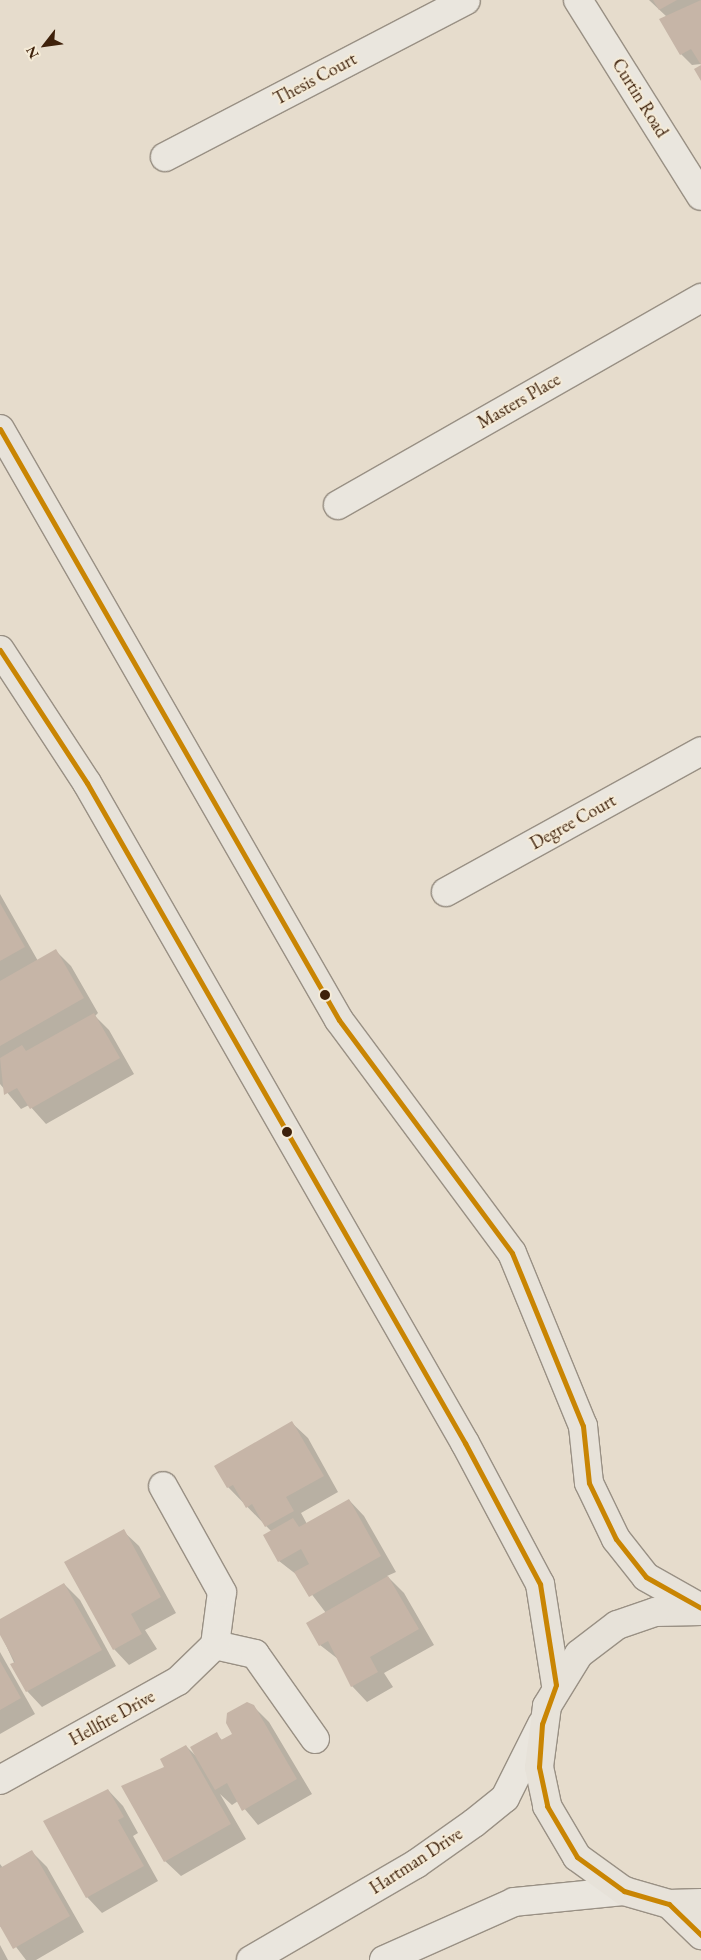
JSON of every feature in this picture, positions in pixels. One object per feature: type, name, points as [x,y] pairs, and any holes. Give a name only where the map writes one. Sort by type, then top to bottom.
[{"type":"main road","points":[[0,429],[339,1020],[512,1253],[583,1426],[589,1483],[616,1539],[646,1577],[701,1609]]},
{"type":"main road","points":[[0,650],[87,782],[465,1443],[540,1584],[556,1685]]},
{"type":"main road","points":[[701,1609],[655,1612],[617,1625],[579,1654],[556,1685],[542,1724],[539,1767],[547,1806],[577,1857],[624,1891],[669,1904],[701,1903]]},
{"type":"main road","points":[[669,1904],[701,1935]]},
{"type":"street","name":"Thesis Court","points":[[165,157],[466,0]]},
{"type":"street","name":"Curtin Road","points":[[578,0],[701,196]]},
{"type":"street","name":"Masters Place","points":[[338,505],[701,298]]},
{"type":"street","name":"Degree Court","points":[[446,892],[701,751]]},
{"type":"street","points":[[163,1486],[222,1592],[215,1645],[255,1654],[315,1739]]},
{"type":"street","name":"Hellfire Drive","points":[[0,1780],[178,1681],[215,1645]]},
{"type":"street","name":"Hartman Drive","points":[[251,1960],[416,1864],[474,1824],[505,1798],[542,1724]]},
{"type":"street","points":[[384,1960],[514,1902],[624,1891]]},
{"type":"building","points":[[653,0],[677,0],[659,10]]},
{"type":"building","points":[[701,0],[701,65],[691,49],[680,55],[659,19]]},
{"type":"building","points":[[701,65],[701,81],[694,69]]},
{"type":"building","points":[[0,903],[25,947],[0,961]]},
{"type":"building","points":[[56,949],[84,998],[0,1046],[0,981]]},
{"type":"building","points":[[94,1013],[120,1058],[30,1109],[17,1088],[4,1095],[0,1058],[22,1045],[26,1051]]},
{"type":"building","points":[[292,1421],[324,1476],[286,1497],[294,1511],[265,1527],[252,1504],[246,1508],[233,1485],[227,1488],[214,1466]]},
{"type":"building","points":[[349,1499],[381,1556],[309,1597],[294,1572],[309,1564],[301,1549],[278,1562],[263,1535],[293,1518],[299,1527]]},
{"type":"building","points":[[124,1529],[161,1597],[131,1614],[142,1634],[113,1650],[64,1562]]},
{"type":"building","points":[[388,1576],[419,1629],[370,1657],[378,1672],[351,1687],[328,1641],[319,1646],[306,1623]]},
{"type":"building","points":[[64,1583],[102,1650],[26,1692],[10,1664],[15,1662],[0,1635],[0,1619]]},
{"type":"building","points":[[0,1661],[21,1698],[0,1710]]},
{"type":"building","points":[[247,1702],[254,1705],[297,1779],[242,1811],[227,1783],[215,1790],[190,1747],[217,1732],[221,1740],[232,1734],[226,1723],[227,1713]]},
{"type":"building","points":[[186,1745],[231,1824],[164,1862],[121,1786],[164,1767],[160,1759]]},
{"type":"building","points":[[108,1789],[124,1817],[118,1820],[144,1866],[86,1898],[43,1821]]},
{"type":"building","points":[[32,1850],[70,1916],[13,1949],[0,1926],[0,1868]]},
{"type":"transit line","points":[[0,429],[339,1020],[512,1253],[583,1426],[589,1483],[616,1539],[646,1577],[701,1608]]},
{"type":"transit line","points":[[0,650],[87,783],[465,1443],[540,1584],[556,1685],[542,1724],[539,1767],[547,1806],[577,1857],[624,1891],[669,1904],[701,1935]]}]
